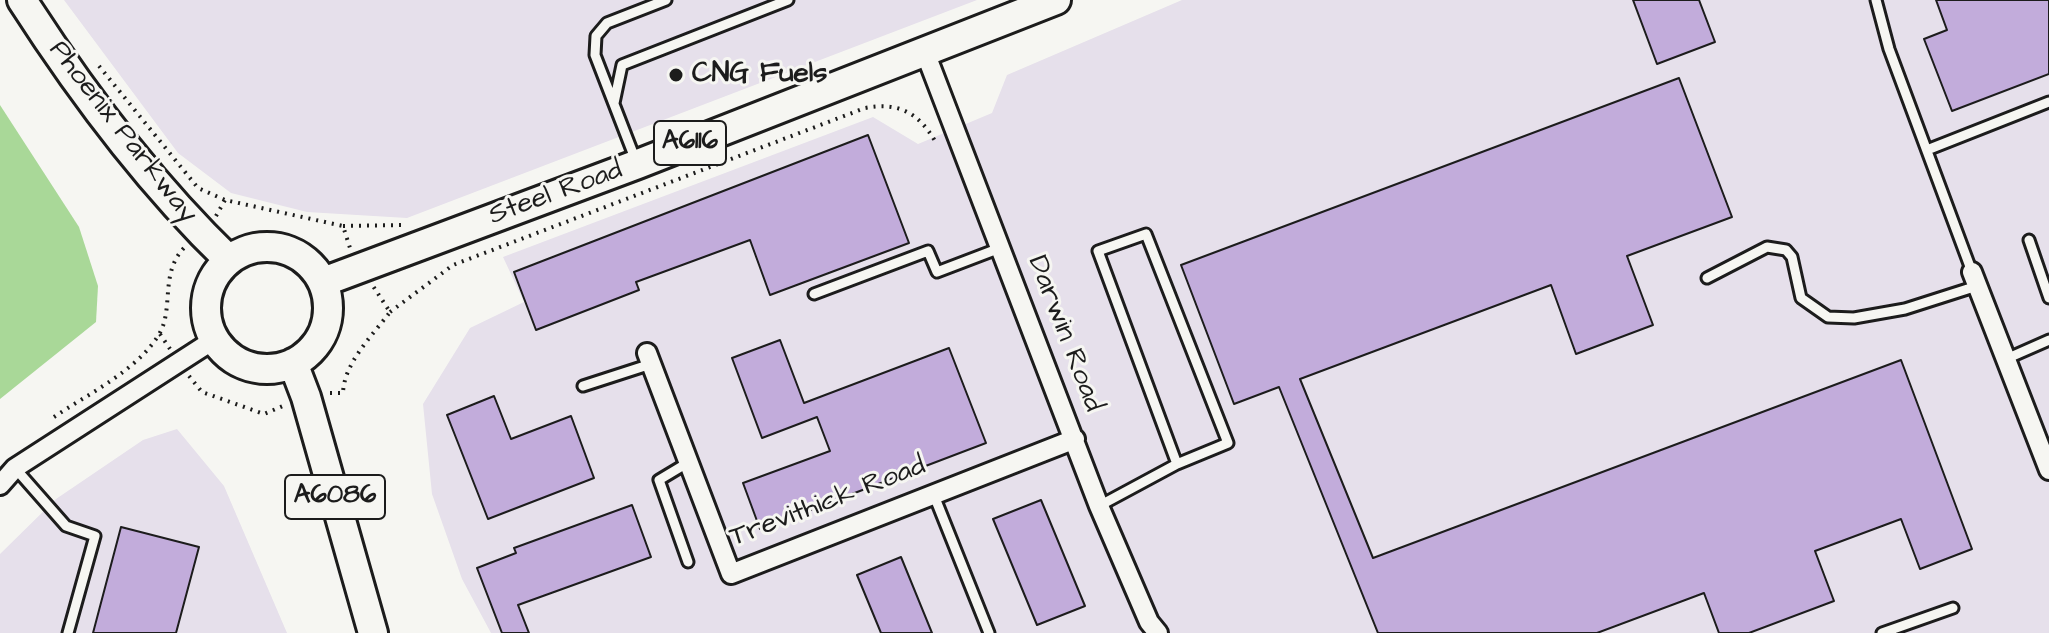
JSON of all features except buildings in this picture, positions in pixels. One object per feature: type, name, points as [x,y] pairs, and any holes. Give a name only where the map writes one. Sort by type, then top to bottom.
[{"type":"main road","name":"Phoenix Parkway","points":[[22,0],[98,108],[199,231],[229,260]]},
{"type":"main road","name":"Steel Road","points":[[323,282],[638,164],[1056,0]]},
{"type":"main road","points":[[269,247],[290,251],[308,262],[323,282],[328,302],[327,323],[318,343],[293,363],[272,369],[251,367],[232,358],[215,339],[207,319],[207,298],[214,278],[229,260],[248,250],[269,247]]},
{"type":"main road","name":"A6086","points":[[293,363],[306,397],[373,633]]},
{"type":"street","name":"Darwin Road","points":[[925,52],[1099,506],[1149,622],[1158,633]]},
{"type":"street","points":[[1974,279],[2049,470]]},
{"type":"street","points":[[0,485],[15,468],[215,339]]},
{"type":"street","name":"Trevithick Road","points":[[649,358],[731,574],[1075,439]]},
{"type":"lane","points":[[638,164],[595,55],[596,36],[607,23],[666,0]]},
{"type":"lane","points":[[614,103],[622,65],[788,0]]},
{"type":"lane","points":[[1707,278],[1767,247],[1786,250],[1792,257],[1801,298],[1828,317],[1854,318],[1905,309],[1974,279],[1889,49],[1876,0]]},
{"type":"lane","points":[[1927,150],[2049,102]]},
{"type":"lane","points":[[1099,506],[1177,464],[1228,443],[1146,234],[1098,251],[1177,464]]},
{"type":"lane","points":[[2029,240],[2049,298]]},
{"type":"lane","points":[[814,294],[928,251],[937,272],[1000,248]]},
{"type":"lane","points":[[2006,359],[2049,340]]},
{"type":"lane","points":[[583,386],[649,358]]},
{"type":"lane","points":[[688,562],[659,480],[689,462]]},
{"type":"lane","points":[[15,468],[66,526],[95,536],[68,633]]},
{"type":"lane","points":[[933,493],[989,633]]},
{"type":"lane","points":[[1882,633],[1953,608]]},
{"type":"path","points":[[41,426],[133,363],[160,334],[172,260],[218,214],[225,200],[198,188],[96,62]]},
{"type":"path","points":[[390,312],[453,265],[865,108],[880,105],[905,109],[924,122],[935,141],[956,133]]},
{"type":"path","points":[[343,226],[411,222]]},
{"type":"path","points":[[160,334],[202,392],[264,414],[306,397],[343,393]]},
{"type":"shaded area","points":[[64,0],[977,0],[407,218],[307,212],[231,193],[178,153]]},
{"type":"shaded area","points":[[1182,0],[2049,0],[2049,633],[491,633],[462,579],[432,494],[423,404],[470,328],[524,302],[503,257],[873,117],[918,144],[992,113],[1007,75]]},
{"type":"shaded area","points":[[177,429],[224,486],[287,633],[0,633],[0,554],[56,499],[143,440]]},
{"type":"green space","points":[[0,105],[79,227],[98,286],[96,322],[0,399]]},
{"type":"place","name":"CNG Fuels","points":[[676,75]]}]
